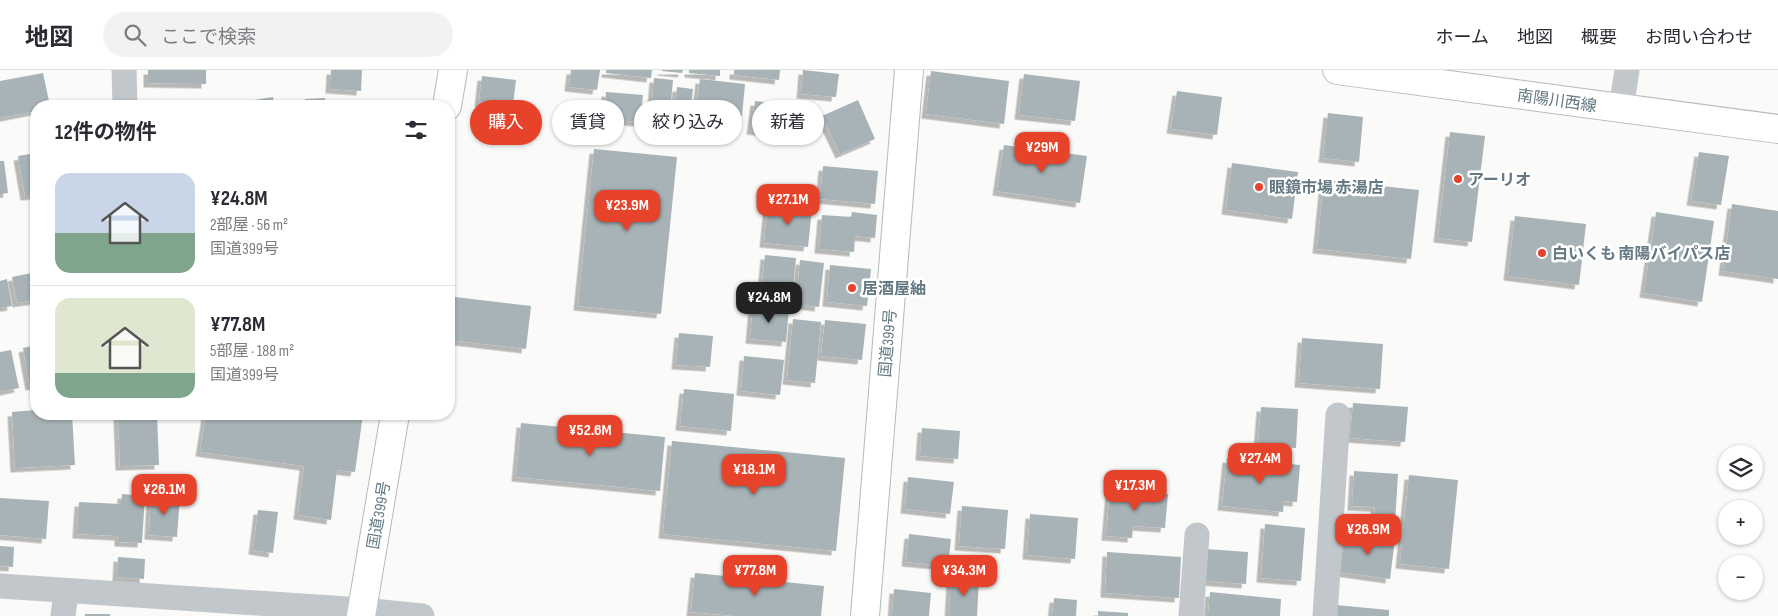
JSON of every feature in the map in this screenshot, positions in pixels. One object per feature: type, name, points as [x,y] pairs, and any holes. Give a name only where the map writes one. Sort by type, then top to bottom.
[{"type":"main road","points":[[448,100],[453,70]]},
{"type":"main road","name":"国道399号","points":[[865,616],[909,70]]},
{"type":"main road","name":"南陽川西線","points":[[1337,70],[1778,129]]},
{"type":"main road","name":"国道399号","points":[[361,613],[394,420]]},
{"type":"lane","points":[[124,70],[125,100]]},
{"type":"lane","points":[[1621,109],[1626,70]]},
{"type":"lane","points":[[1325,616],[1338,415]]},
{"type":"lane","points":[[1191,616],[1197,535]]},
{"type":"lane","points":[[0,586],[422,616]]},
{"type":"lane","points":[[63,616],[66,592]]},
{"type":"building","points":[[148,70],[206,70],[206,84],[148,83]]},
{"type":"building","points":[[331,70],[362,70],[361,91],[330,89]]},
{"type":"building","points":[[571,70],[600,70],[597,90],[569,87]]},
{"type":"building","points":[[606,70],[652,70],[651,78],[606,73]]},
{"type":"building","points":[[662,70],[683,70],[682,73]]},
{"type":"building","points":[[689,70],[720,70],[720,76],[689,73]]},
{"type":"building","points":[[734,70],[780,70],[779,80],[734,75]]},
{"type":"building","points":[[803,70],[839,74],[836,97],[801,94]]},
{"type":"building","points":[[931,71],[1009,81],[1004,124],[926,114]]},
{"type":"building","points":[[43,73],[49,100],[30,100],[30,112],[0,118],[0,81]]},
{"type":"building","points":[[1024,74],[1080,81],[1075,121],[1019,115]]},
{"type":"building","points":[[482,76],[516,80],[514,100],[479,100]]},
{"type":"building","points":[[654,78],[673,80],[671,100],[652,100]]},
{"type":"building","points":[[700,79],[745,84],[742,116],[742,100],[697,100]]},
{"type":"building","points":[[677,87],[693,89],[692,100],[675,100]]},
{"type":"building","points":[[1177,91],[1222,97],[1217,135],[1171,129]]},
{"type":"building","points":[[606,92],[643,95],[642,100],[634,100],[634,122],[624,121],[624,100],[605,100]]},
{"type":"building","points":[[273,97],[273,100],[254,100]]},
{"type":"building","points":[[325,98],[325,100],[305,100]]},
{"type":"building","points":[[858,100],[875,139],[840,154],[824,120],[824,115]]},
{"type":"building","points":[[1328,113],[1363,117],[1359,162],[1323,158]]},
{"type":"building","points":[[1450,132],[1485,136],[1472,242],[1438,238]]},
{"type":"building","points":[[1004,145],[1087,156],[1080,203],[997,191]]},
{"type":"building","points":[[594,149],[677,157],[661,314],[578,306]]},
{"type":"building","points":[[1699,152],[1729,156],[1721,205],[1691,201]]},
{"type":"building","points":[[30,154],[30,196],[25,196],[18,156]]},
{"type":"building","points":[[0,161],[4,161],[8,193],[0,194]]},
{"type":"building","points":[[1232,163],[1298,172],[1292,219],[1226,210]]},
{"type":"building","points":[[823,166],[878,171],[875,204],[820,199]]},
{"type":"building","points":[[1324,180],[1419,190],[1411,259],[1317,249]]},
{"type":"building","points":[[768,204],[812,209],[808,247],[764,243]]},
{"type":"building","points":[[1732,204],[1778,211],[1778,279],[1723,271]]},
{"type":"building","points":[[852,212],[877,215],[875,238],[855,236],[854,252],[819,249],[822,215],[851,217]]},
{"type":"building","points":[[1656,212],[1714,221],[1702,302],[1644,293]]},
{"type":"building","points":[[1515,216],[1586,224],[1579,285],[1508,276]]},
{"type":"building","points":[[765,255],[796,258],[793,289],[762,286]]},
{"type":"building","points":[[800,260],[824,263],[819,307],[796,304]]},
{"type":"building","points":[[830,265],[871,269],[867,306],[827,302]]},
{"type":"building","points":[[30,273],[30,301],[17,303],[12,277]]},
{"type":"building","points":[[7,279],[12,306],[0,308],[0,281]]},
{"type":"building","points":[[455,297],[531,306],[526,349],[455,341]]},
{"type":"building","points":[[753,306],[789,309],[786,342],[750,339]]},
{"type":"building","points":[[793,319],[821,322],[815,383],[787,380]]},
{"type":"building","points":[[825,320],[866,324],[862,360],[821,356]]},
{"type":"building","points":[[679,333],[713,336],[710,367],[676,365]]},
{"type":"building","points":[[1302,338],[1383,344],[1380,389],[1299,383]]},
{"type":"building","points":[[30,346],[30,386],[23,348]]},
{"type":"building","points":[[11,350],[19,388],[0,392],[0,352]]},
{"type":"building","points":[[744,356],[784,360],[780,395],[741,391]]},
{"type":"building","points":[[684,389],[734,394],[731,431],[680,426]]},
{"type":"building","points":[[1353,403],[1408,407],[1405,442],[1350,438]]},
{"type":"building","points":[[1261,407],[1298,409],[1296,448],[1258,445]]},
{"type":"building","points":[[30,410],[30,420],[72,420],[75,465],[15,468],[12,412]]},
{"type":"building","points":[[118,420],[157,420],[159,465],[120,466]]},
{"type":"building","points":[[205,420],[362,420],[355,472],[337,470],[331,520],[298,515],[304,466],[200,452]]},
{"type":"building","points":[[521,423],[665,437],[660,491],[516,477]]},
{"type":"building","points":[[922,428],[960,431],[958,459],[920,456]]},
{"type":"building","points":[[672,441],[845,458],[836,551],[663,534]]},
{"type":"building","points":[[1227,458],[1300,465],[1297,502],[1284,501],[1283,512],[1222,506]]},
{"type":"building","points":[[1354,471],[1398,474],[1395,523],[1374,521],[1375,507],[1352,506]]},
{"type":"building","points":[[1409,475],[1458,480],[1449,569],[1400,564]]},
{"type":"building","points":[[908,477],[954,482],[950,514],[905,509]]},
{"type":"building","points":[[1110,490],[1168,494],[1165,528],[1133,526],[1132,538],[1106,536]]},
{"type":"building","points":[[122,494],[145,496],[142,543],[119,542],[119,536],[77,534],[79,502],[121,504]]},
{"type":"building","points":[[151,495],[180,496],[177,537],[149,535]]},
{"type":"building","points":[[0,498],[49,501],[46,539],[0,535]]},
{"type":"building","points":[[962,506],[1008,510],[1005,549],[959,546]]},
{"type":"building","points":[[258,510],[278,512],[273,553],[253,550]]},
{"type":"building","points":[[1030,514],[1078,518],[1075,559],[1027,555]]},
{"type":"building","points":[[1265,524],[1305,528],[1301,581],[1261,578]]},
{"type":"building","points":[[1345,533],[1395,539],[1390,579],[1340,572]]},
{"type":"building","points":[[909,534],[951,539],[948,566],[906,562]]},
{"type":"building","points":[[0,546],[14,547],[13,567],[0,566]]},
{"type":"building","points":[[1206,549],[1248,552],[1246,584],[1204,581]]},
{"type":"building","points":[[1107,552],[1181,557],[1179,598],[1105,593]]},
{"type":"building","points":[[118,557],[145,559],[144,579],[117,577]]},
{"type":"building","points":[[695,573],[824,586],[821,616],[735,616],[691,612]]},
{"type":"building","points":[[951,578],[979,579],[977,616],[949,616]]},
{"type":"building","points":[[894,589],[931,593],[929,616],[892,616]]},
{"type":"building","points":[[1210,592],[1281,599],[1280,616],[1208,616]]},
{"type":"building","points":[[1054,598],[1077,600],[1076,616],[1052,616]]},
{"type":"building","points":[[1336,605],[1389,610],[1389,616],[1335,616]]},
{"type":"building","points":[[1098,611],[1128,613],[1128,616],[1098,616]]},
{"type":"building","points":[[85,614],[110,614],[110,616],[85,616]]},
{"type":"place","name":"アーリオ","points":[[1458,179]]},
{"type":"place","name":"眼鏡市場 赤湯店","points":[[1259,187]]},
{"type":"place","name":"白いくも 南陽バイパス店","points":[[1542,253]]},
{"type":"place","name":"居酒屋紬","points":[[852,288]]}]
